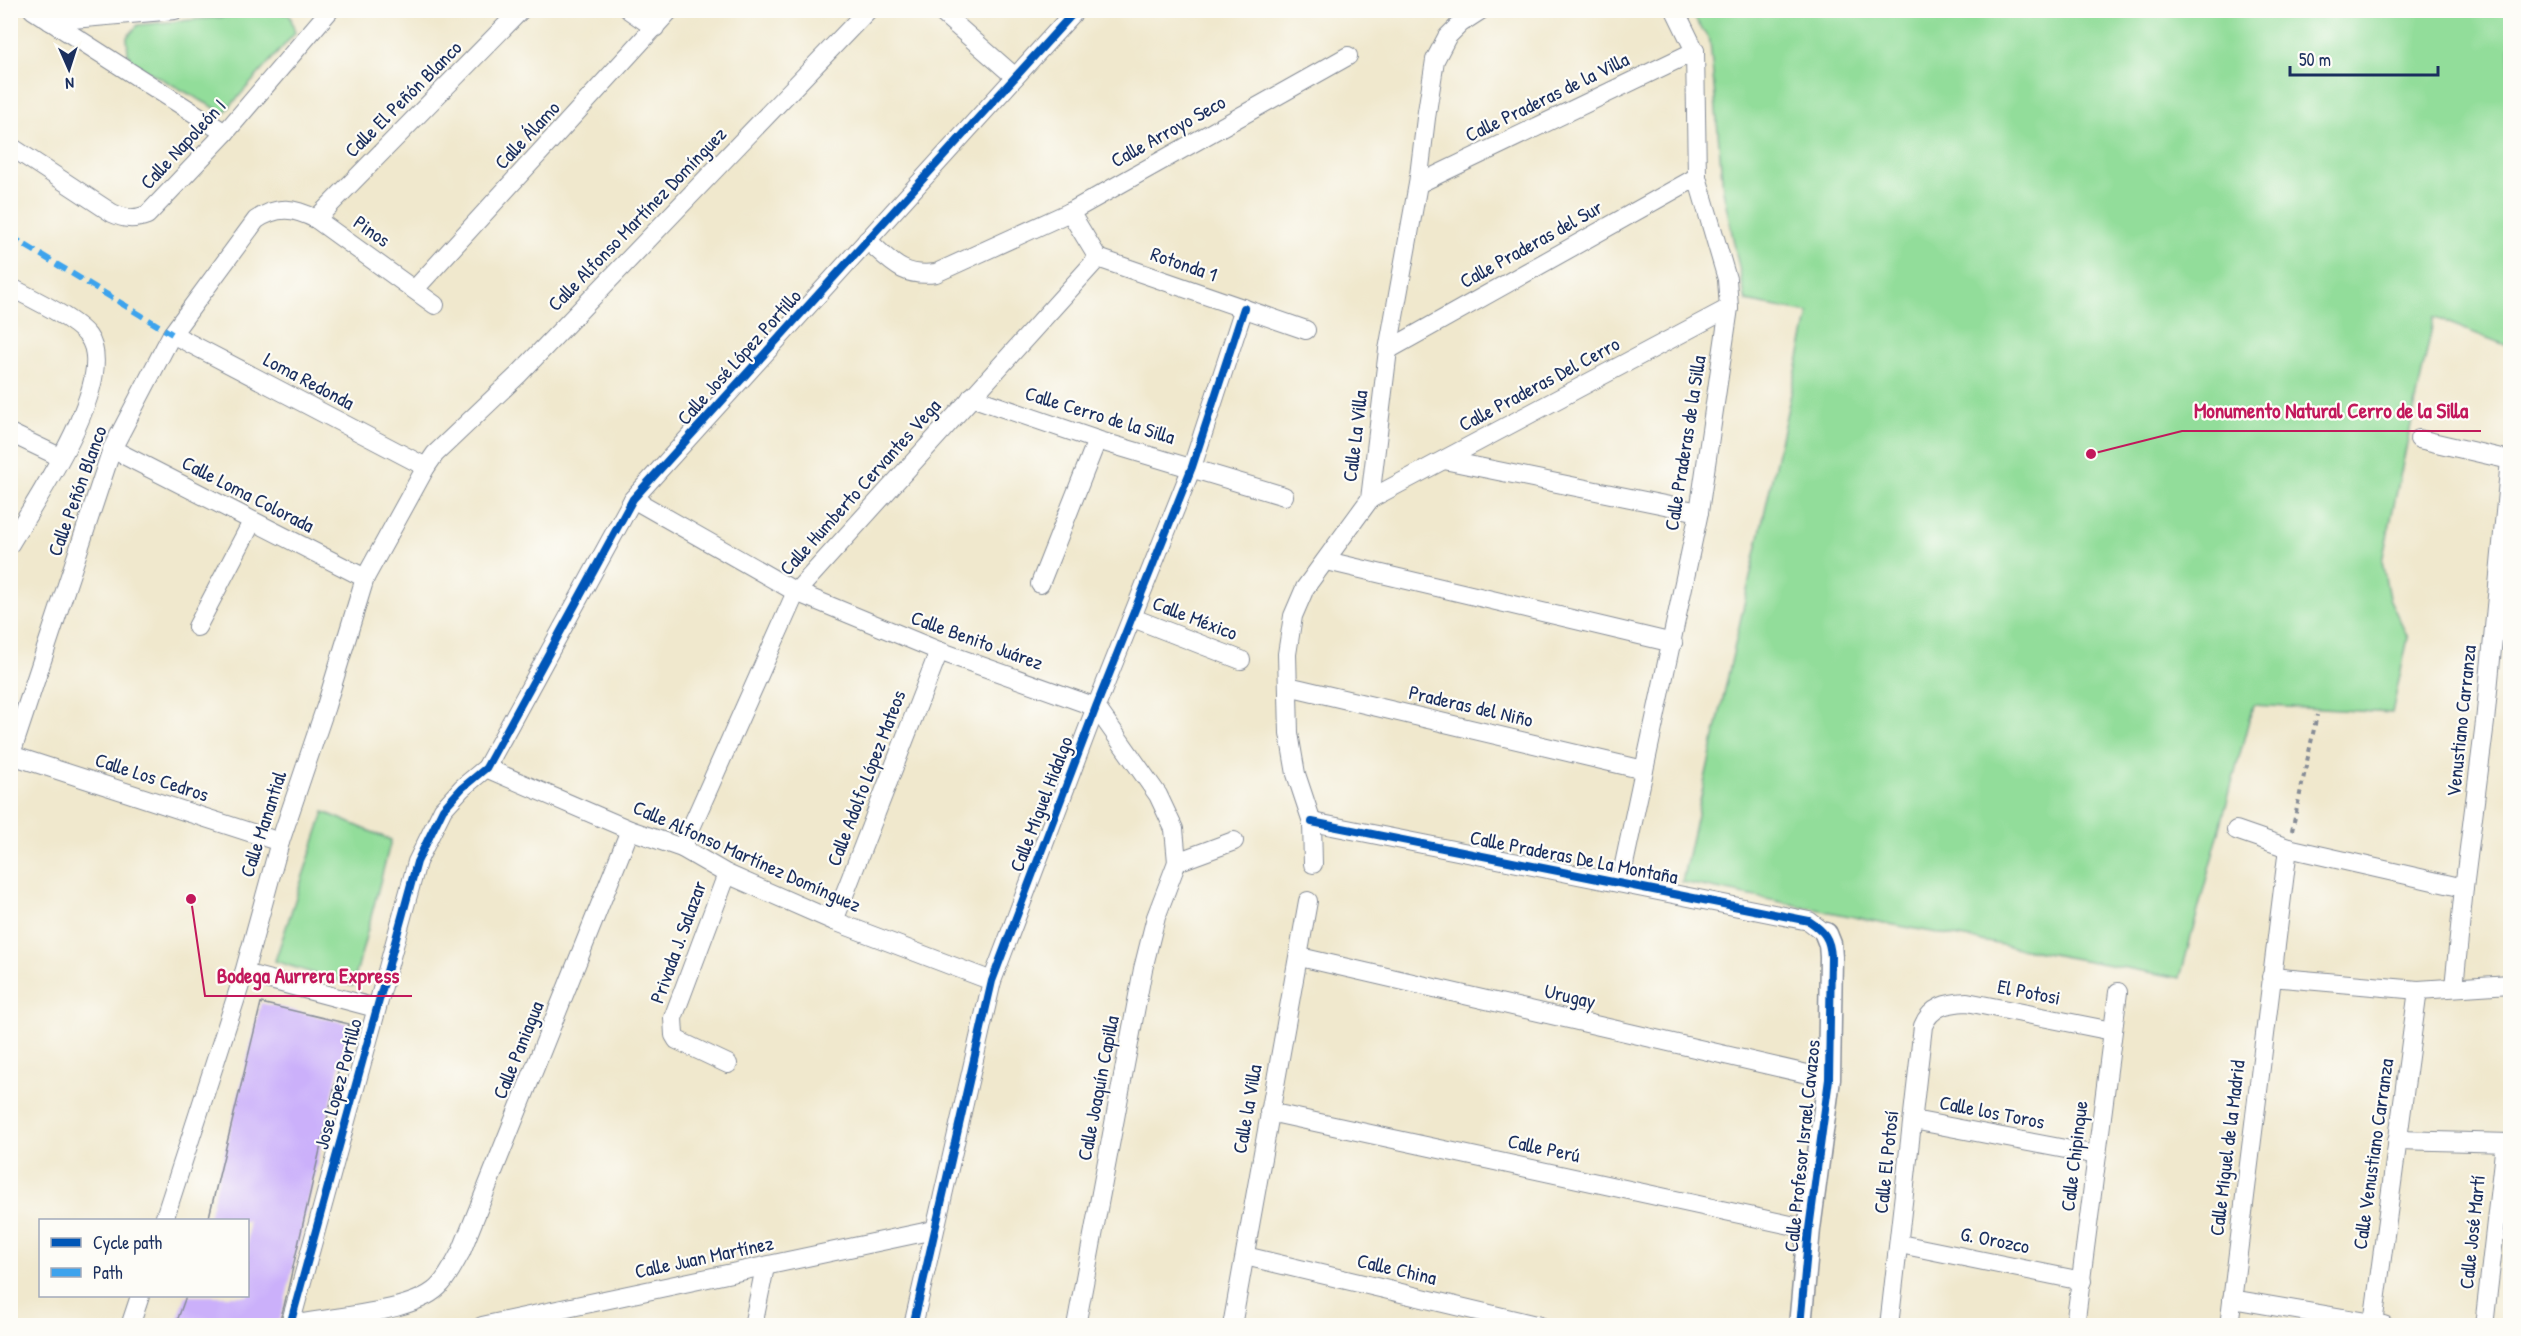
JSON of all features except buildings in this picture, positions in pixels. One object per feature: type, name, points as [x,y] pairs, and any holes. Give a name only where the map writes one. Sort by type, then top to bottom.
[{"type":"street","points":[[33,10],[225,133]]},
{"type":"street","points":[[50,21],[175,10]]},
{"type":"street","name":"Calle Napoleón I","points":[[10,146],[112,213],[124,218],[136,219],[147,215],[225,133],[330,10]]},
{"type":"street","name":"Calle El Peñón Blanco","points":[[316,219],[522,10]]},
{"type":"street","points":[[629,10],[655,28]]},
{"type":"street","name":"Calle Álamo","points":[[415,289],[670,10]]},
{"type":"street","name":"Calle Alfonso Martínez Domínguez","points":[[430,461],[519,375],[868,10]]},
{"type":"street","points":[[939,10],[1015,77]]},
{"type":"street","name":"Calle José López Portillo","points":[[486,768],[633,499],[1076,10]]},
{"type":"street","name":"Calle La Villa","points":[[1313,864],[1312,822],[1296,774],[1289,734],[1287,654],[1293,616],[1305,588],[1327,561],[1370,499],[1388,350],[1439,51],[1447,37],[1461,23],[1481,10]]},
{"type":"street","name":"Calle Praderas de la Silla","points":[[1620,883],[1699,512],[1729,308],[1727,279],[1697,177],[1695,51],[1675,10]]},
{"type":"street","name":"Calle Praderas de la Villa","points":[[1418,184],[1695,51]]},
{"type":"street","name":"Calle Arroyo Seco","points":[[867,240],[901,270],[919,275],[936,273],[1070,212],[1348,56]]},
{"type":"street","name":"Calle Praderas del Sur","points":[[1388,350],[1697,177]]},
{"type":"street","name":"Pinos","points":[[277,210],[297,210],[316,219],[435,305]]},
{"type":"street","name":"Calle Peñón Blanco","points":[[11,756],[112,449],[172,334],[256,220],[277,210]]},
{"type":"street","points":[[1070,212],[1098,258]]},
{"type":"street","name":"Rotonda 1","points":[[1098,258],[1306,330]]},
{"type":"street","name":"Calle Humberto Cervantes Vega","points":[[682,848],[796,592],[1098,258]]},
{"type":"street","points":[[10,286],[74,323],[87,334],[96,358],[93,383],[79,426],[10,544]]},
{"type":"street","name":"Calle Miguel Hidalgo","points":[[913,1326],[992,981],[1096,706],[1192,467],[1244,308]]},
{"type":"street","name":"Calle Praderas Del Cerro","points":[[1370,499],[1729,308]]},
{"type":"street","name":"Loma Redonda","points":[[172,334],[430,461]]},
{"type":"street","name":"Calle Cerro de la Silla","points":[[971,397],[1097,440],[1284,496]]},
{"type":"street","points":[[10,433],[60,457]]},
{"type":"street","points":[[2420,439],[2510,460]]},
{"type":"street","points":[[1040,584],[1097,440]]},
{"type":"street","name":"Calle Loma Colorada","points":[[112,449],[365,578]]},
{"type":"street","points":[[1444,460],[1699,512]]},
{"type":"street","name":"Venustiano Carranza","points":[[2454,987],[2463,888],[2485,722],[2510,460]]},
{"type":"street","name":"Calle Manantial","points":[[165,1219],[244,973],[279,842],[326,706],[365,578],[430,461]]},
{"type":"street","name":"Calle Benito Juárez","points":[[633,499],[796,592],[939,651],[1096,706]]},
{"type":"street","points":[[197,627],[252,522]]},
{"type":"street","points":[[1327,561],[1672,643]]},
{"type":"street","name":"Calle México","points":[[1132,618],[1241,660]]},
{"type":"street","name":"Calle Adolfo López Mateos","points":[[834,921],[939,651]]},
{"type":"street","name":"Praderas del Niño","points":[[1288,686],[1644,770]]},
{"type":"street","points":[[1096,706],[1158,795],[1174,829],[1178,862],[1234,841]]},
{"type":"street","name":"Calle Los Cedros","points":[[11,756],[279,842]]},
{"type":"street","name":"Calle Alfonso Martínez Domínguez","points":[[486,768],[630,830],[682,848],[726,874],[834,921],[992,981]]},
{"type":"street","name":"Jose Lopez Portillo","points":[[290,1325],[417,862],[443,809],[462,788],[486,768]]},
{"type":"street","name":"Calle Praderas De La Montaña","points":[[1312,822],[1809,921],[1826,934]]},
{"type":"street","name":"Calle Paniagua","points":[[290,1325],[402,1306],[425,1297],[441,1285],[461,1252],[630,830]]},
{"type":"street","points":[[2236,830],[2288,848],[2463,888]]},
{"type":"street","name":"Calle Miguel de la Madrid","points":[[2229,1326],[2288,848]]},
{"type":"street","name":"Calle Joaquín Capilla","points":[[1076,1326],[1143,969],[1156,917],[1178,862]]},
{"type":"street","name":"Privada J. Salazar","points":[[726,874],[673,1018],[673,1028],[677,1040],[728,1064]]},
{"type":"street","name":"Calle la Villa","points":[[1232,1326],[1269,1112],[1300,957],[1308,901]]},
{"type":"street","name":"Calle Profesor Israel Cavazos","points":[[1800,1326],[1809,1229],[1829,1079],[1831,957],[1826,934]]},
{"type":"street","name":"Urugay","points":[[1300,957],[1829,1079]]},
{"type":"street","points":[[244,973],[376,1008]]},
{"type":"street","points":[[2271,977],[2418,990],[2511,984]]},
{"type":"street","name":"Calle Venustiano Carranza","points":[[2378,1325],[2397,1140],[2418,990]]},
{"type":"street","name":"Calle Chipinque","points":[[2075,1326],[2118,992]]},
{"type":"street","name":"El Potosi","points":[[1937,1007],[1967,1002],[2112,1031]]},
{"type":"street","name":"Calle El Potosí","points":[[1888,1326],[1900,1244],[1923,1026],[1927,1017],[1937,1007]]},
{"type":"street","name":"Calle Perú","points":[[1269,1112],[1809,1229]]},
{"type":"street","name":"Calle los Toros","points":[[1913,1120],[2097,1155]]},
{"type":"street","points":[[2397,1140],[2508,1143]]},
{"type":"street","name":"Calle José Martí","points":[[2484,1326],[2508,1143]]},
{"type":"street","name":"Calle Juan Martínez","points":[[482,1326],[934,1230]]},
{"type":"street","name":"G. Orozco","points":[[1900,1244],[2082,1281]]},
{"type":"street","name":"Calle China","points":[[1245,1256],[1540,1326]]},
{"type":"street","points":[[753,1326],[765,1267]]},
{"type":"street","points":[[136,1324],[140,1297]]},
{"type":"street","points":[[2232,1299],[2378,1325]]},
{"type":"path","points":[[2288,848],[2317,715]]},
{"type":"green space","points":[[1690,11],[2510,11],[2510,347],[2434,317],[2382,561],[2389,598],[2408,638],[2392,713],[2253,705],[2180,978],[1889,924],[1682,882],[1809,313],[1746,301],[1723,190],[1710,41]]},
{"type":"green space","points":[[276,12],[290,15],[295,33],[224,113],[136,65],[128,54],[127,37],[138,25]]},
{"type":"green space","points":[[324,812],[391,840],[353,986],[275,961]]},
{"type":"marked path","points":[[10,236],[172,334]]},
{"type":"cycle path","points":[[290,1325],[417,862],[443,809],[462,788],[486,768],[633,499],[1076,10]]},
{"type":"cycle path","points":[[913,1326],[992,981],[1096,707],[1192,467],[1244,308]]},
{"type":"cycle path","points":[[1312,822],[1809,921],[1819,928],[1828,940],[1831,957],[1829,1079],[1809,1229],[1800,1326]]},
{"type":"place","name":"Monumento Natural Cerro de la Silla","points":[[2091,454]]},
{"type":"place","name":"Bodega Aurrera Express","points":[[191,899]]}]
